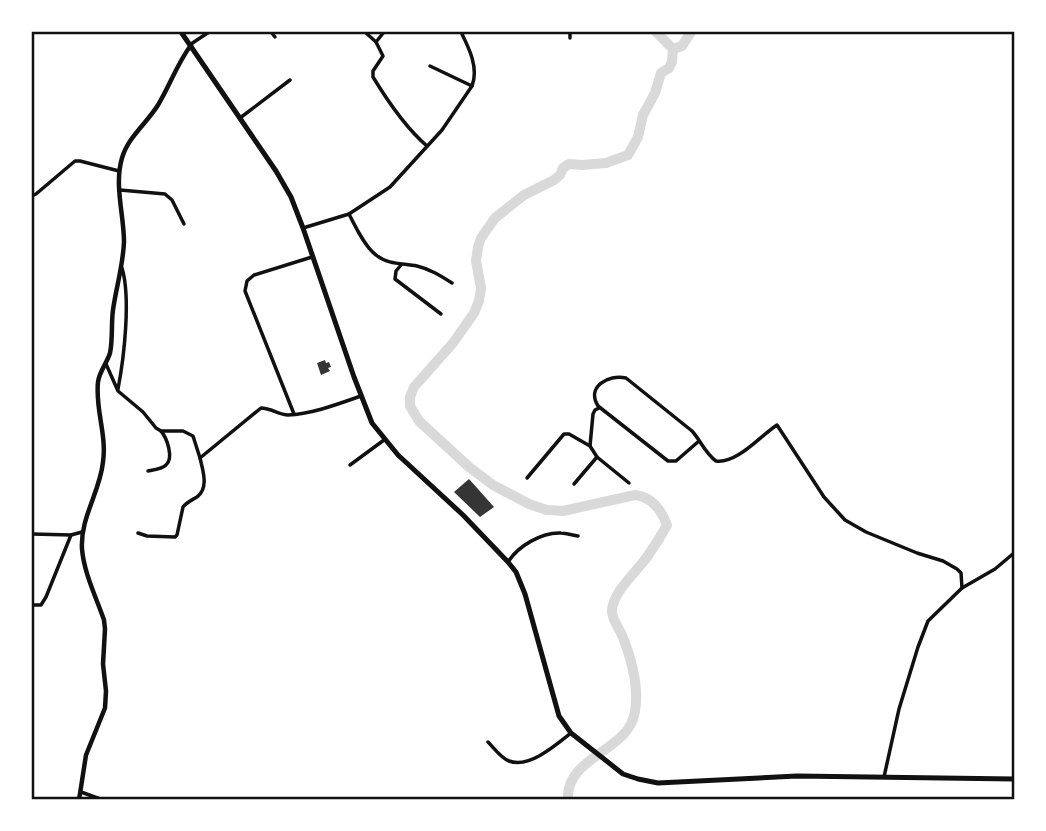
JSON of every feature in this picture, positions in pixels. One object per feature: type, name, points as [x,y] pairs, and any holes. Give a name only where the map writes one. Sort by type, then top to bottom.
[{"type":"highway","points":[[181,32],[291,197],[372,423],[398,455],[463,515],[516,572],[525,594],[559,716],[571,733],[623,774],[664,783],[766,776],[1014,779]]},
{"type":"main road","points":[[79,800],[86,755],[105,708],[104,620],[84,561],[82,532],[97,490],[103,463],[98,382],[111,346],[113,311],[124,243],[119,171],[127,146],[158,104],[180,59],[191,45]]},
{"type":"street","points":[[191,45],[209,32]]},
{"type":"street","points":[[271,32],[275,37]]},
{"type":"street","points":[[365,32],[376,42],[383,56],[373,71],[373,77],[427,146]]},
{"type":"street","points":[[376,42],[384,32]]},
{"type":"street","points":[[303,228],[349,214],[380,195],[442,130],[475,78],[474,65],[461,32]]},
{"type":"street","points":[[570,32],[570,38]]},
{"type":"street","points":[[430,66],[472,86]]},
{"type":"street","points":[[240,118],[290,80]]},
{"type":"street","points":[[32,196],[75,161],[119,171]]},
{"type":"street","points":[[120,191],[165,194],[172,200],[184,224]]},
{"type":"street","points":[[349,214],[373,253],[389,262],[423,268],[452,283]]},
{"type":"street","points":[[294,414],[245,288],[248,279],[254,275],[314,257]]},
{"type":"street","points":[[401,265],[396,271],[395,279],[441,314]]},
{"type":"street","points":[[118,391],[126,289],[121,266]]},
{"type":"street","points":[[106,364],[118,391],[143,411],[168,441],[168,462],[164,467],[148,471]]},
{"type":"street","points":[[699,441],[676,461],[668,461],[599,408],[594,399],[596,388],[607,379],[624,377],[692,431],[716,461],[724,462],[737,456],[777,425],[824,496],[845,520],[866,532],[950,565],[961,573],[962,588]]},
{"type":"street","points":[[200,458],[261,408],[285,415],[361,397]]},
{"type":"street","points":[[590,446],[593,414],[599,408]]},
{"type":"street","points":[[138,533],[175,537],[185,503],[201,494],[204,488],[200,458],[193,436],[181,430],[161,431]]},
{"type":"street","points":[[527,478],[565,434],[569,434],[590,446],[597,457],[629,483]]},
{"type":"street","points":[[350,465],[384,440]]},
{"type":"street","points":[[574,484],[597,457]]},
{"type":"street","points":[[32,534],[71,535],[82,532]]},
{"type":"street","points":[[509,562],[517,551],[536,539],[559,533],[578,536]]},
{"type":"street","points":[[32,605],[41,605],[46,597],[71,535]]},
{"type":"street","points":[[884,777],[899,709],[926,627],[933,615],[962,588],[995,569],[1014,553]]},
{"type":"street","points":[[488,742],[511,762],[525,762],[537,758],[571,733]]},
{"type":"street","points":[[81,792],[103,800]]},
{"type":"building","points":[[325,360],[326,363],[329,362],[330,371],[321,375],[317,363]]},
{"type":"building","points":[[469,479],[494,507],[480,517],[454,492]]},
{"type":"waterway","points":[[568,800],[569,786],[575,775],[618,740],[633,719],[636,699],[634,677],[626,645],[613,618],[613,604],[620,590],[647,557],[667,525],[655,505],[646,498],[635,495],[563,511],[547,510],[529,504],[493,485],[469,467],[419,421],[410,406],[410,397],[414,387],[453,343],[474,313],[481,288],[476,261],[478,247],[495,218],[524,195],[554,180],[569,164],[606,163],[628,155],[638,137],[643,115],[655,93],[661,73],[669,68],[672,62],[673,49],[656,32]]},
{"type":"waterway","points":[[673,49],[682,46],[691,32]]}]
